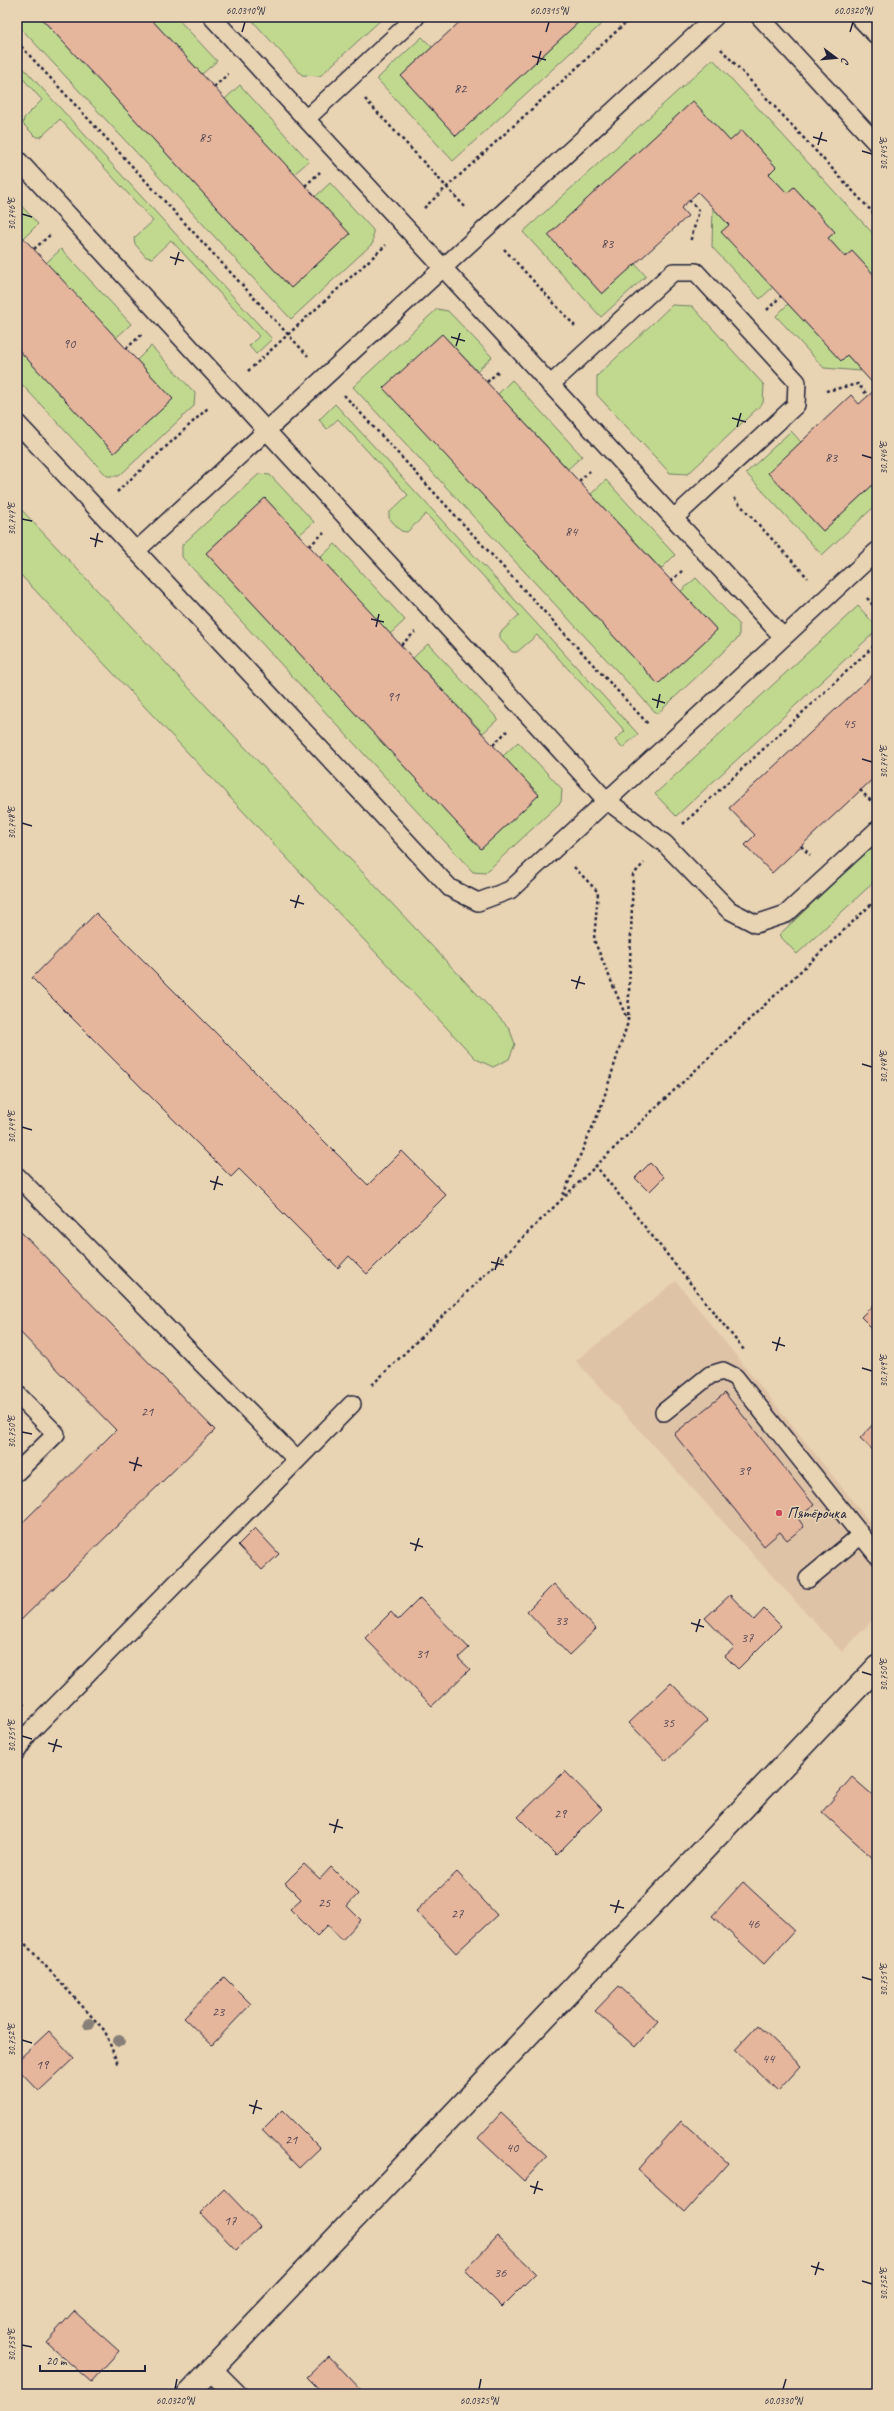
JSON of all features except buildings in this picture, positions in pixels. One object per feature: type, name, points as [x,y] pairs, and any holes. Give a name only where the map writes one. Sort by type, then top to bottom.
[{"type":"main road","points":[[188,2394],[877,1666]]},
{"type":"main road","points":[[211,2370],[235,2394]]},
{"type":"lane","points":[[212,17],[783,637]]},
{"type":"lane","points":[[306,119],[416,17]]},
{"type":"lane","points":[[136,551],[715,17]]},
{"type":"lane","points":[[760,17],[877,144]]},
{"type":"lane","points":[[859,17],[877,36]]},
{"type":"lane","points":[[17,159],[606,800],[664,843],[729,910],[756,924],[786,914],[877,830]]},
{"type":"lane","points":[[550,385],[673,272],[696,272],[797,382],[796,405],[674,518]]},
{"type":"lane","points":[[17,423],[450,888],[478,902],[510,890],[877,551]]},
{"type":"lane","points":[[17,1176],[297,1460]]},
{"type":"lane","points":[[664,1412],[710,1375],[723,1371],[735,1377],[877,1555]]},
{"type":"lane","points":[[17,1394],[56,1434],[17,1472]]},
{"type":"lane","points":[[17,1751],[28,1734],[352,1404]]},
{"type":"lane","points":[[808,1579],[862,1535]]},
{"type":"path","points":[[98,510],[632,17]]},
{"type":"path","points":[[702,29],[877,217]]},
{"type":"path","points":[[214,87],[230,72]]},
{"type":"path","points":[[305,186],[322,170]]},
{"type":"path","points":[[689,200],[699,211],[690,242]]},
{"type":"path","points":[[34,249],[53,232]]},
{"type":"path","points":[[764,312],[781,296]]},
{"type":"path","points":[[126,349],[145,331]]},
{"type":"path","points":[[487,382],[504,367]]},
{"type":"path","points":[[826,391],[858,384],[868,396]]},
{"type":"path","points":[[716,479],[826,598]]},
{"type":"path","points":[[309,546],[329,528]]},
{"type":"path","points":[[865,596],[877,610]]},
{"type":"path","points":[[401,645],[421,627]]},
{"type":"path","points":[[562,1197],[601,1107],[628,1022],[633,874],[877,642]]},
{"type":"path","points":[[860,790],[877,808]]},
{"type":"path","points":[[555,848],[598,892],[594,940],[628,1022]]},
{"type":"path","points":[[352,1404],[595,1165],[877,899]]},
{"type":"path","points":[[595,1165],[749,1355]]},
{"type":"path","points":[[17,1935],[105,2031],[118,2065]]},
{"type":"path","points":[[873,2394],[877,2390]]},
{"type":"shaded area","points":[[676,1281],[877,1531],[877,1615],[842,1652],[576,1361]]},
{"type":"green space","points":[[17,17],[40,17],[291,288],[350,234],[315,197],[330,183],[373,230],[373,243],[291,319],[17,24]]},
{"type":"green space","points":[[149,17],[176,17],[217,61],[202,74]]},
{"type":"green space","points":[[249,17],[384,17],[320,76],[302,75]]},
{"type":"green space","points":[[584,17],[609,17],[453,161],[377,79],[422,37],[432,47],[401,76],[456,136]]},
{"type":"green space","points":[[713,59],[877,238],[877,278],[852,251],[845,257],[828,238],[835,232],[794,187],[787,193],[769,174],[776,167],[742,130],[730,141],[693,101],[548,235],[602,294],[635,264],[646,276],[601,317],[523,232]]},
{"type":"green space","points":[[17,61],[272,339],[256,354],[249,346],[259,336],[171,240],[152,258],[146,257],[135,244],[134,238],[153,221],[60,119],[41,137],[36,137],[23,124],[24,118],[42,100],[17,72]]},
{"type":"green space","points":[[240,85],[309,161],[294,174],[225,99]]},
{"type":"green space","points":[[17,201],[38,224],[24,238],[17,231]]},
{"type":"green space","points":[[713,208],[729,225],[722,232],[773,287],[760,299],[712,247]]},
{"type":"green space","points":[[61,249],[131,324],[116,338],[46,263]]},
{"type":"green space","points":[[788,304],[841,361],[847,355],[861,371],[824,368],[776,316]]},
{"type":"green space","points":[[672,305],[692,306],[764,385],[763,403],[688,474],[670,473],[597,395],[597,376]]},
{"type":"green space","points":[[437,309],[448,311],[492,357],[477,371],[442,334],[384,388],[658,684],[717,630],[681,591],[696,578],[739,624],[739,637],[657,714],[353,387]]},
{"type":"green space","points":[[151,346],[195,393],[194,406],[119,476],[107,476],[17,379],[17,348],[114,453],[173,399],[137,360]]},
{"type":"green space","points":[[512,380],[582,456],[568,469],[498,394]]},
{"type":"green space","points":[[335,404],[638,734],[622,748],[615,740],[625,731],[537,635],[517,652],[512,652],[500,639],[500,633],[519,615],[426,514],[407,532],[401,531],[389,518],[389,513],[408,495],[338,419],[327,429],[319,420]]},
{"type":"green space","points":[[791,431],[801,442],[769,473],[823,531],[877,481],[877,504],[822,555],[746,473]]},
{"type":"green space","points":[[259,474],[270,475],[314,522],[299,535],[265,498],[206,553],[481,849],[539,795],[503,756],[518,742],[562,789],[561,802],[485,873],[473,872],[182,557],[182,545]]},
{"type":"green space","points":[[606,480],[675,555],[661,569],[591,494]]},
{"type":"green space","points":[[17,505],[509,1028],[515,1044],[509,1059],[493,1067],[476,1059],[17,571]]},
{"type":"green space","points":[[335,544],[405,620],[390,634],[320,558]]},
{"type":"green space","points":[[858,606],[877,627],[877,630],[676,816],[655,794]]},
{"type":"green space","points":[[428,644],[498,719],[483,733],[413,658]]},
{"type":"green space","points":[[877,842],[877,879],[797,954],[779,935]]},
{"type":"place","name":"Пятёрочка","points":[[779,1513]]}]
